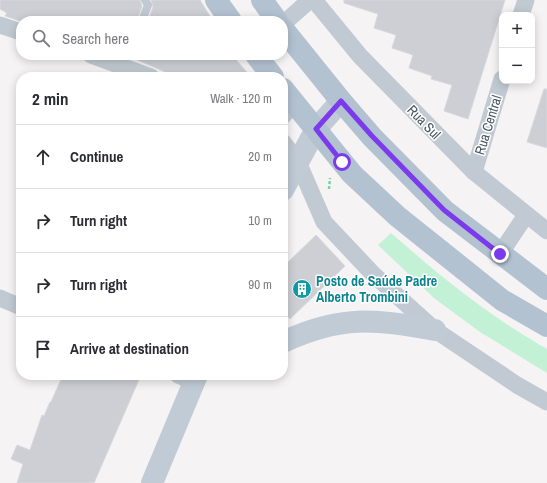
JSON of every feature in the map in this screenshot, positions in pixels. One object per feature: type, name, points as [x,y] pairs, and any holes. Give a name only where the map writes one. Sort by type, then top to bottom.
[{"type":"main road","points":[[216,0],[227,16]]},
{"type":"main road","points":[[262,0],[273,16]]},
{"type":"main road","points":[[288,35],[341,101],[378,142],[444,210],[547,289]]},
{"type":"main road","points":[[260,60],[269,72]]},
{"type":"main road","points":[[288,181],[316,129],[341,101]]},
{"type":"main road","points":[[288,104],[316,129],[352,174],[397,216],[502,300],[547,326]]},
{"type":"main road","points":[[288,340],[328,325],[346,322],[392,322],[435,330]]},
{"type":"main road","points":[[152,483],[194,380]]},
{"type":"street","points":[[288,20],[310,0]]},
{"type":"street","name":"Rua Sul","points":[[314,0],[360,56],[474,172],[547,231]]},
{"type":"street","points":[[522,12],[526,0]]},
{"type":"street","points":[[0,25],[16,30]]},
{"type":"street","points":[[113,60],[122,62],[142,72]]},
{"type":"street","name":"Rua Central","points":[[474,172],[500,84]]},
{"type":"street","points":[[288,149],[298,162],[324,222],[373,274],[435,330],[517,385],[547,402]]},
{"type":"street","points":[[500,254],[526,215]]},
{"type":"street","points":[[0,298],[16,305]]},
{"type":"lane","points":[[144,16],[148,5],[145,0]]},
{"type":"green space","points":[[391,233],[428,265],[486,310],[526,337],[547,349],[547,373],[480,332],[434,298],[378,245]]},
{"type":"building","points":[[0,0],[140,0],[142,6],[139,16],[16,16],[16,20],[5,16],[7,13],[0,9]]},
{"type":"building","points":[[151,0],[200,0],[210,16],[150,16],[153,7]]},
{"type":"building","points":[[344,0],[505,0],[501,12],[499,12],[499,19],[468,119],[444,111],[452,85],[431,79],[432,76],[409,68],[413,55],[392,48],[396,35],[374,28],[378,14],[344,3]]},
{"type":"building","points":[[138,60],[236,60],[247,72],[165,72]]},
{"type":"building","points":[[544,89],[547,89],[547,148],[527,142]]},
{"type":"building","name":"Posto de Saúde Padre Alberto Trombini","points":[[316,235],[345,266],[290,319],[288,317],[288,262]]},
{"type":"building","points":[[61,380],[139,380],[94,483],[17,483],[23,464],[11,459],[17,445],[30,450],[42,415],[44,416]]},
{"type":"place","name":"Posto de Saúde Padre Alberto Trombini","points":[[302,289]]},
{"type":"route","points":[[342,162],[316,129],[341,101],[410,177],[444,210],[500,254]]}]
